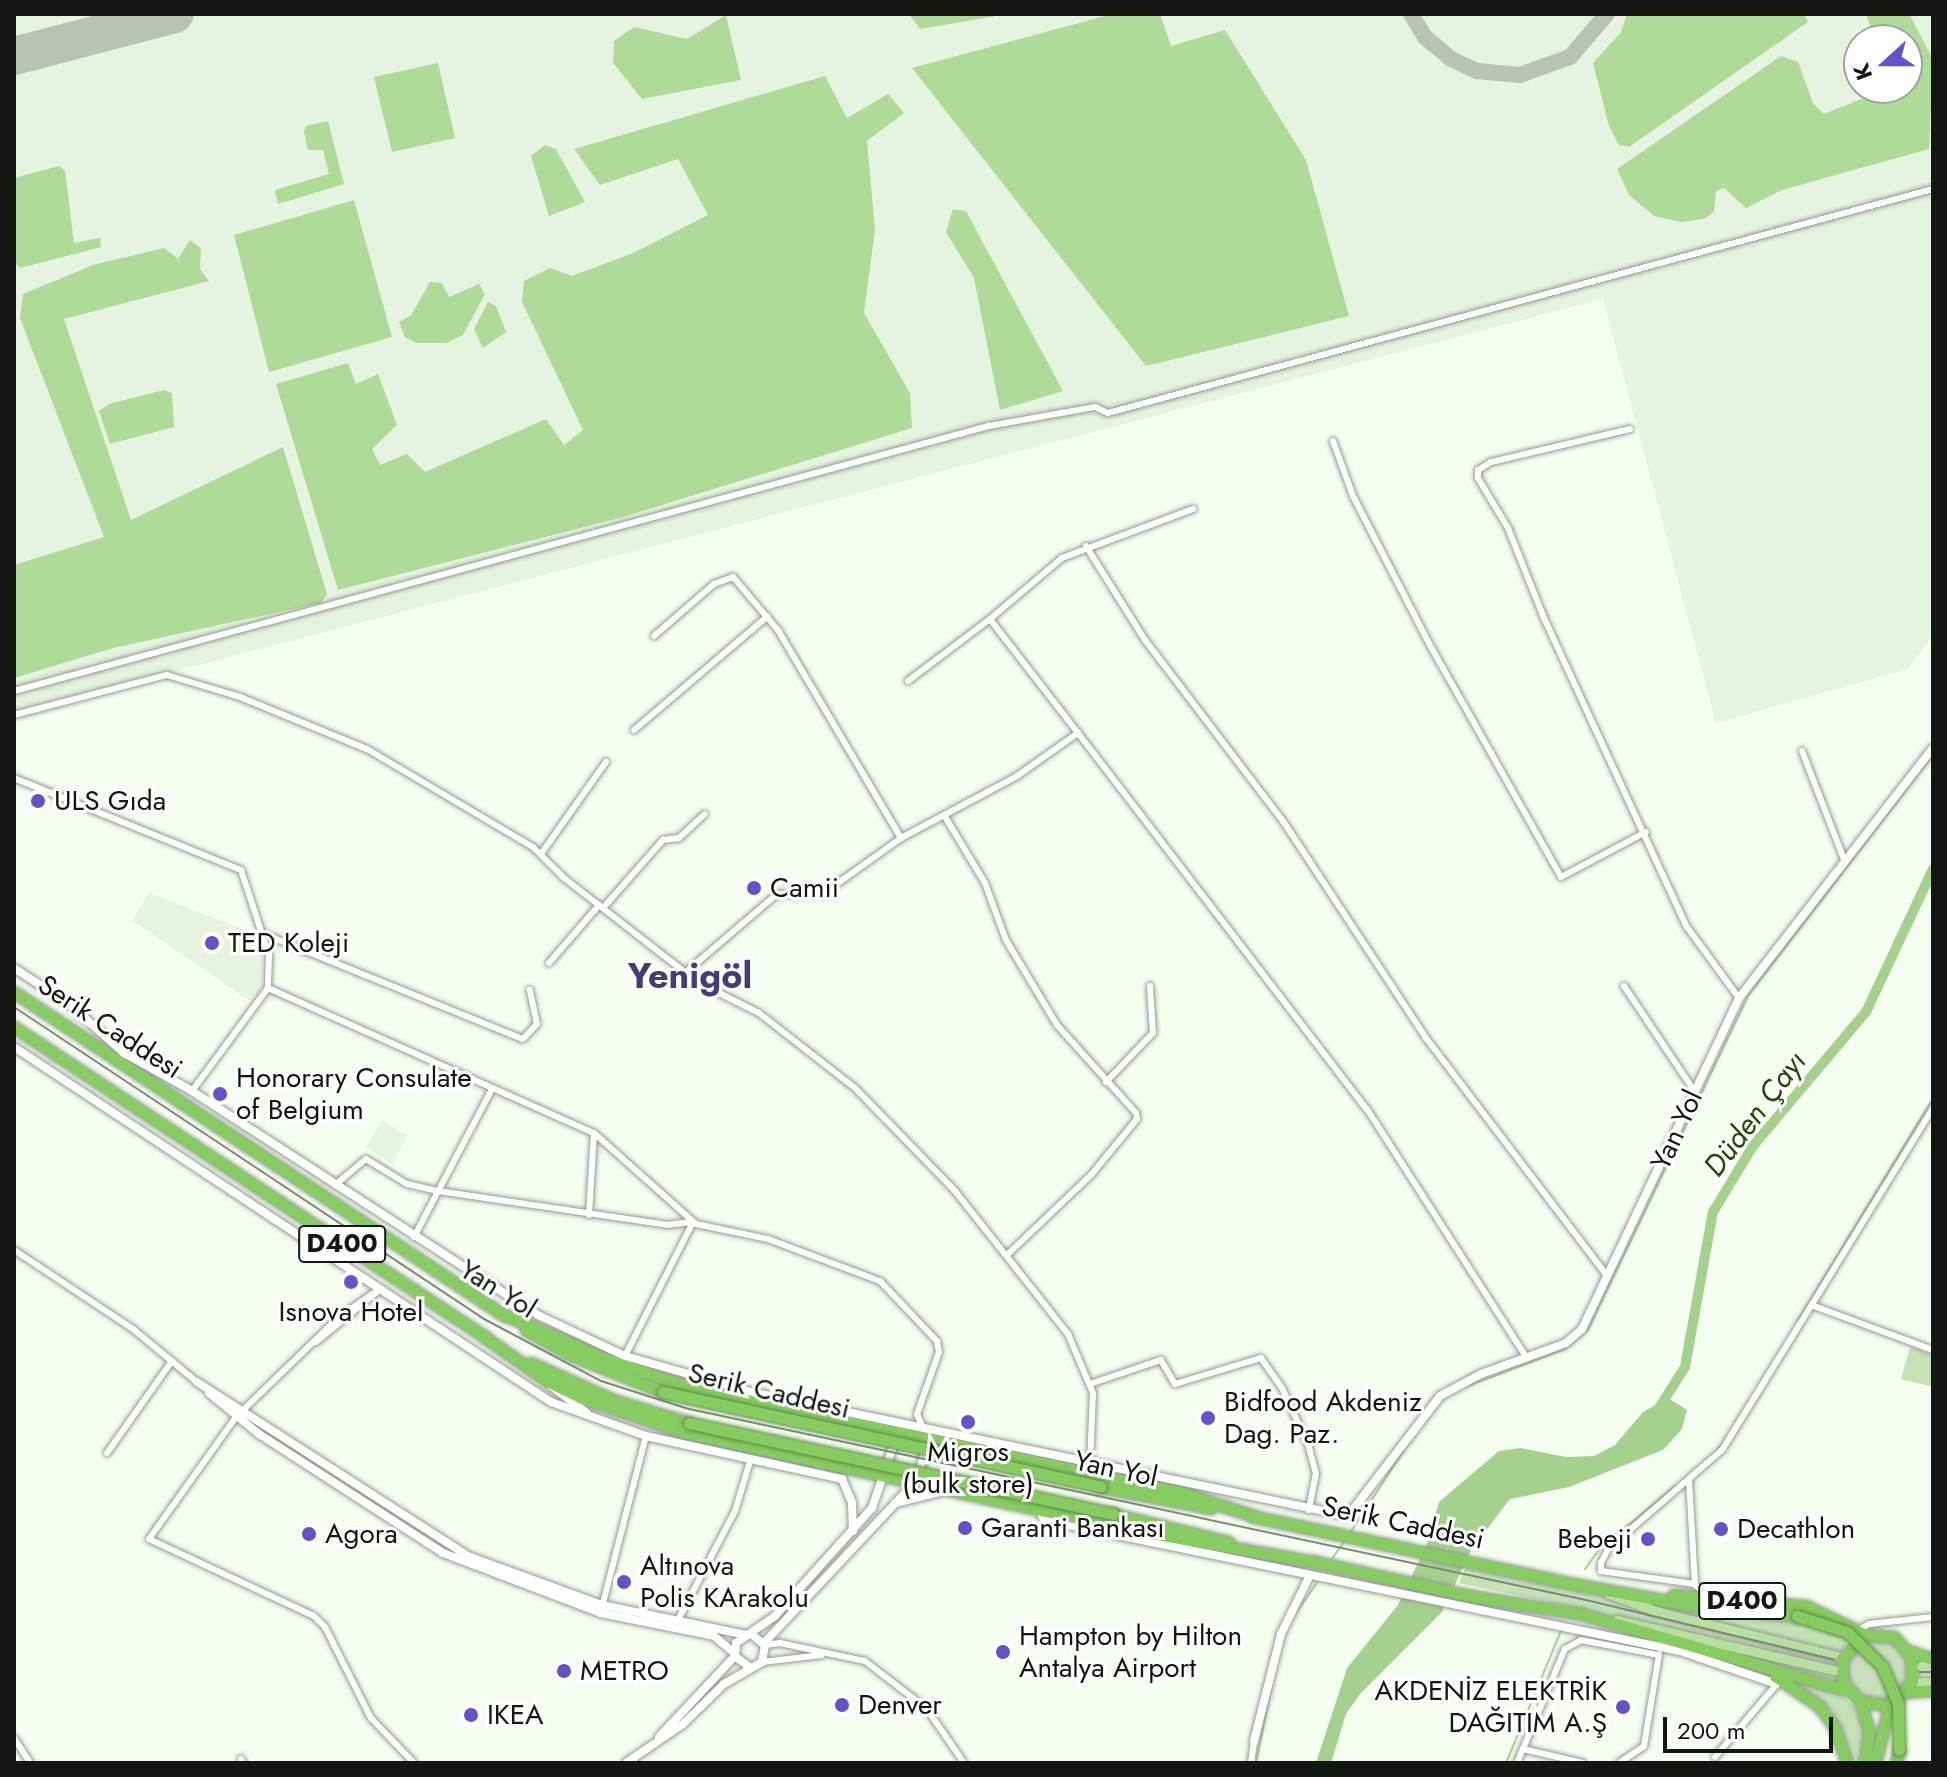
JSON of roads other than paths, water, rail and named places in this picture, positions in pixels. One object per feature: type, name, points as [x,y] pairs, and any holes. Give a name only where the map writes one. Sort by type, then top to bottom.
[{"type":"highway","name":"Serik Caddesi","points":[[14,992],[499,1312],[568,1354],[663,1392],[1101,1487],[1613,1591]]},
{"type":"highway","name":"Serik Caddesi","points":[[14,1027],[483,1336],[572,1383],[689,1423],[1113,1514],[1399,1581],[1462,1601],[1582,1614]]},
{"type":"highway","points":[[499,1312],[600,1357],[694,1389],[1145,1485],[1257,1517]]},
{"type":"highway","points":[[483,1336],[547,1381],[621,1414],[774,1453],[953,1490],[1042,1514],[1282,1564],[1319,1563]]},
{"type":"highway","points":[[1613,1591],[1797,1616],[1847,1632],[1882,1666],[1898,1703],[1899,1750],[1896,1763]]},
{"type":"highway","name":"D400","points":[[1613,1591],[1806,1606],[1862,1632]]},
{"type":"highway","name":"D400","points":[[1582,1614],[1848,1691]]},
{"type":"highway","points":[[1865,1763],[1869,1730],[1860,1701],[1848,1691],[1842,1658],[1862,1632],[1894,1637],[1908,1651],[1914,1668],[1906,1692]]},
{"type":"highway","points":[[1908,1651],[1933,1659]]},
{"type":"highway","name":"D400","points":[[1761,1668],[1819,1706],[1834,1726],[1847,1763]]},
{"type":"highway","points":[[1860,1701],[1890,1703],[1906,1692],[1933,1690]]},
{"type":"highway","points":[[1875,1763],[1890,1703]]},
{"type":"main road","points":[[1590,1587],[1656,1611],[1837,1656]]},
{"type":"main road","points":[[1582,1614],[1660,1626],[1834,1670]]},
{"type":"main road","points":[[1921,1666],[1933,1667]]},
{"type":"main road","points":[[1920,1682],[1933,1682]]},
{"type":"street","points":[[14,691],[989,426],[1095,407],[1108,413],[1933,189]]},
{"type":"street","points":[[1630,429],[1491,462],[1478,470],[1478,478],[1508,528],[1544,618],[1695,942],[1739,998]]},
{"type":"street","points":[[1333,441],[1353,496],[1431,647],[1561,877],[1646,832]]},
{"type":"street","points":[[908,681],[990,619],[1062,558],[1086,546],[1193,509]]},
{"type":"street","points":[[1086,546],[1145,640],[1283,821],[1426,1038],[1607,1276]]},
{"type":"street","points":[[654,636],[714,584],[733,577],[767,617],[901,838]]},
{"type":"street","points":[[634,730],[767,617]]},
{"type":"street","points":[[990,619],[1367,1109],[1527,1358]]},
{"type":"street","points":[[14,715],[167,675],[240,697],[367,749],[541,854],[601,906],[686,972],[759,1013],[855,1088],[1008,1254],[1068,1334],[1090,1384],[1090,1464],[1067,1468]]},
{"type":"street","points":[[686,972],[777,894],[824,893],[901,838],[1017,776],[1078,733]]},
{"type":"street","name":"Yan Yol","points":[[14,968],[69,1004],[93,1030],[124,1053],[192,1091],[540,1316],[625,1356],[755,1393],[1343,1517],[1354,1512],[1440,1396],[1575,1336],[1607,1276],[1739,998],[1933,748]]},
{"type":"street","points":[[1802,751],[1845,862]]},
{"type":"street","points":[[541,854],[606,762]]},
{"type":"street","points":[[14,778],[241,870],[264,934],[268,988],[192,1091]]},
{"type":"street","points":[[549,963],[663,840],[679,838],[705,814]]},
{"type":"street","points":[[944,815],[985,883],[1029,980],[1065,1036],[1137,1119],[1091,1175],[1008,1254]]},
{"type":"street","points":[[264,934],[523,1039],[537,1024],[530,990]]},
{"type":"street","points":[[1106,1082],[1153,1033],[1150,986]]},
{"type":"street","points":[[1624,986],[1695,1092]]},
{"type":"street","points":[[268,988],[594,1133],[693,1222]]},
{"type":"street","points":[[14,1047],[551,1402],[646,1436],[833,1474],[848,1486],[853,1531]]},
{"type":"street","points":[[414,1237],[492,1089]]},
{"type":"street","points":[[1714,1598],[1695,1584],[1601,1571],[1608,1549],[1722,1450],[1814,1306],[1933,1109]]},
{"type":"street","points":[[589,1215],[594,1133]]},
{"type":"street","points":[[331,1201],[335,1185],[366,1159],[407,1184],[438,1191],[667,1225],[693,1222],[768,1239],[880,1281],[937,1341],[939,1352],[917,1414],[897,1434],[875,1502],[853,1531],[750,1635],[736,1643],[734,1655],[653,1744]]},
{"type":"street","points":[[317,1192],[325,1179]]},
{"type":"street","points":[[283,1224],[284,1207]]},
{"type":"street","points":[[625,1356],[693,1222]]},
{"type":"street","points":[[298,1234],[314,1226]]},
{"type":"street","points":[[14,1250],[172,1361],[236,1417],[443,1553],[602,1609],[714,1636],[749,1667]]},
{"type":"street","points":[[378,1290],[364,1296],[236,1417],[149,1539],[314,1616],[325,1627],[371,1718],[414,1763]]},
{"type":"street","points":[[1814,1306],[1933,1350]]},
{"type":"street","points":[[1090,1384],[1161,1360],[1175,1384],[1261,1358],[1282,1388],[1308,1444],[1316,1473],[1309,1510]]},
{"type":"street","points":[[107,1453],[172,1361]]},
{"type":"street","points":[[547,1381],[591,1418]]},
{"type":"street","points":[[197,1382],[245,1410],[462,1553],[602,1609],[679,1618],[750,1635],[765,1644],[780,1643],[825,1655],[865,1661],[927,1709],[964,1763]]},
{"type":"street","points":[[762,1662],[765,1644],[915,1482],[927,1456],[927,1440],[917,1414]]},
{"type":"street","points":[[602,1609],[646,1436]]},
{"type":"street","points":[[752,1457],[774,1453]]},
{"type":"street","points":[[679,1618],[735,1511],[752,1457]]},
{"type":"street","points":[[1132,1472],[1145,1485]]},
{"type":"street","points":[[1689,1480],[1695,1584]]},
{"type":"street","points":[[891,1505],[953,1490]]},
{"type":"street","points":[[852,1503],[875,1502]]},
{"type":"street","points":[[1293,1506],[1297,1526]]},
{"type":"street","points":[[1282,1564],[1331,1580],[1392,1593],[1462,1601],[1576,1628],[1777,1684],[1715,1757]]},
{"type":"street","points":[[1251,1763],[1281,1634],[1310,1575]]},
{"type":"street","points":[[1682,1596],[1695,1584]]},
{"type":"street","points":[[1862,1632],[1869,1624],[1933,1617]]},
{"type":"street","points":[[1517,1763],[1565,1649],[1581,1640],[1659,1651]]},
{"type":"street","points":[[1619,1763],[1644,1746],[1659,1651]]},
{"type":"street","points":[[626,1763],[749,1667],[762,1662],[825,1655]]},
{"type":"street","points":[[14,1738],[30,1763]]},
{"type":"street","points":[[1523,1749],[1583,1763]]},
{"type":"waterway","points":[[1465,1387],[1565,1349],[1588,1330],[1748,996],[1933,755]]},
{"type":"waterway","name":"Düden Çayı","points":[[1657,1411],[1685,1367],[1713,1212],[1753,1146],[1866,1012],[1933,869]]},
{"type":"waterway","points":[[1797,1322],[1933,1098]]},
{"type":"waterway","points":[[1714,1454],[1725,1440]]},
{"type":"waterway","points":[[1350,1533],[1410,1441]]},
{"type":"waterway","points":[[1585,1569],[1598,1551],[1675,1486]]},
{"type":"waterway","points":[[1332,1559],[1344,1541]]},
{"type":"waterway","points":[[1294,1616],[1318,1581]]},
{"type":"waterway","points":[[1506,1763],[1561,1631]]},
{"type":"waterway","points":[[1256,1763],[1271,1690]]},
{"type":"tunnel","points":[[1841,1656],[1917,1666]]},
{"type":"tunnel","points":[[1837,1670],[1917,1682]]},
{"type":"tram line","points":[[14,1007],[484,1319],[601,1381],[689,1409],[1586,1600],[1835,1660]]},
{"type":"tram line","points":[[1920,1672],[1933,1672]]},
{"type":"place","name":"ULS Gıda","points":[[38,801]]},
{"type":"place","name":"Camii","points":[[754,888]]},
{"type":"place","name":"TED Koleji","points":[[212,943]]},
{"type":"place","name":"Honorary Consulate of Belgium","points":[[220,1094]]},
{"type":"place","name":"Isnova Hotel","points":[[351,1282]]},
{"type":"place","name":"Bidfood Akdeniz Dag. Paz.","points":[[1208,1418]]},
{"type":"place","name":"Migros (bulk store)","points":[[968,1422]]},
{"type":"place","name":"Garanti Bankası","points":[[965,1528]]},
{"type":"place","name":"Decathlon","points":[[1721,1529]]},
{"type":"place","name":"Agora","points":[[309,1534]]},
{"type":"place","name":"Bebeji","points":[[1648,1539]]},
{"type":"place","name":"Altınova Polis KArakolu","points":[[624,1582]]},
{"type":"place","name":"Hampton by Hilton Antalya Airport","points":[[1003,1652]]},
{"type":"place","name":"METRO","points":[[564,1671]]},
{"type":"place","name":"Denver","points":[[842,1705]]},
{"type":"place","name":"AKDENİZ ELEKTRİK DAĞITIM A.Ş","points":[[1623,1707]]},
{"type":"place","name":"IKEA","points":[[471,1715]]},
{"type":"district","name":"Yenigöl","points":[[690,976]]}]
